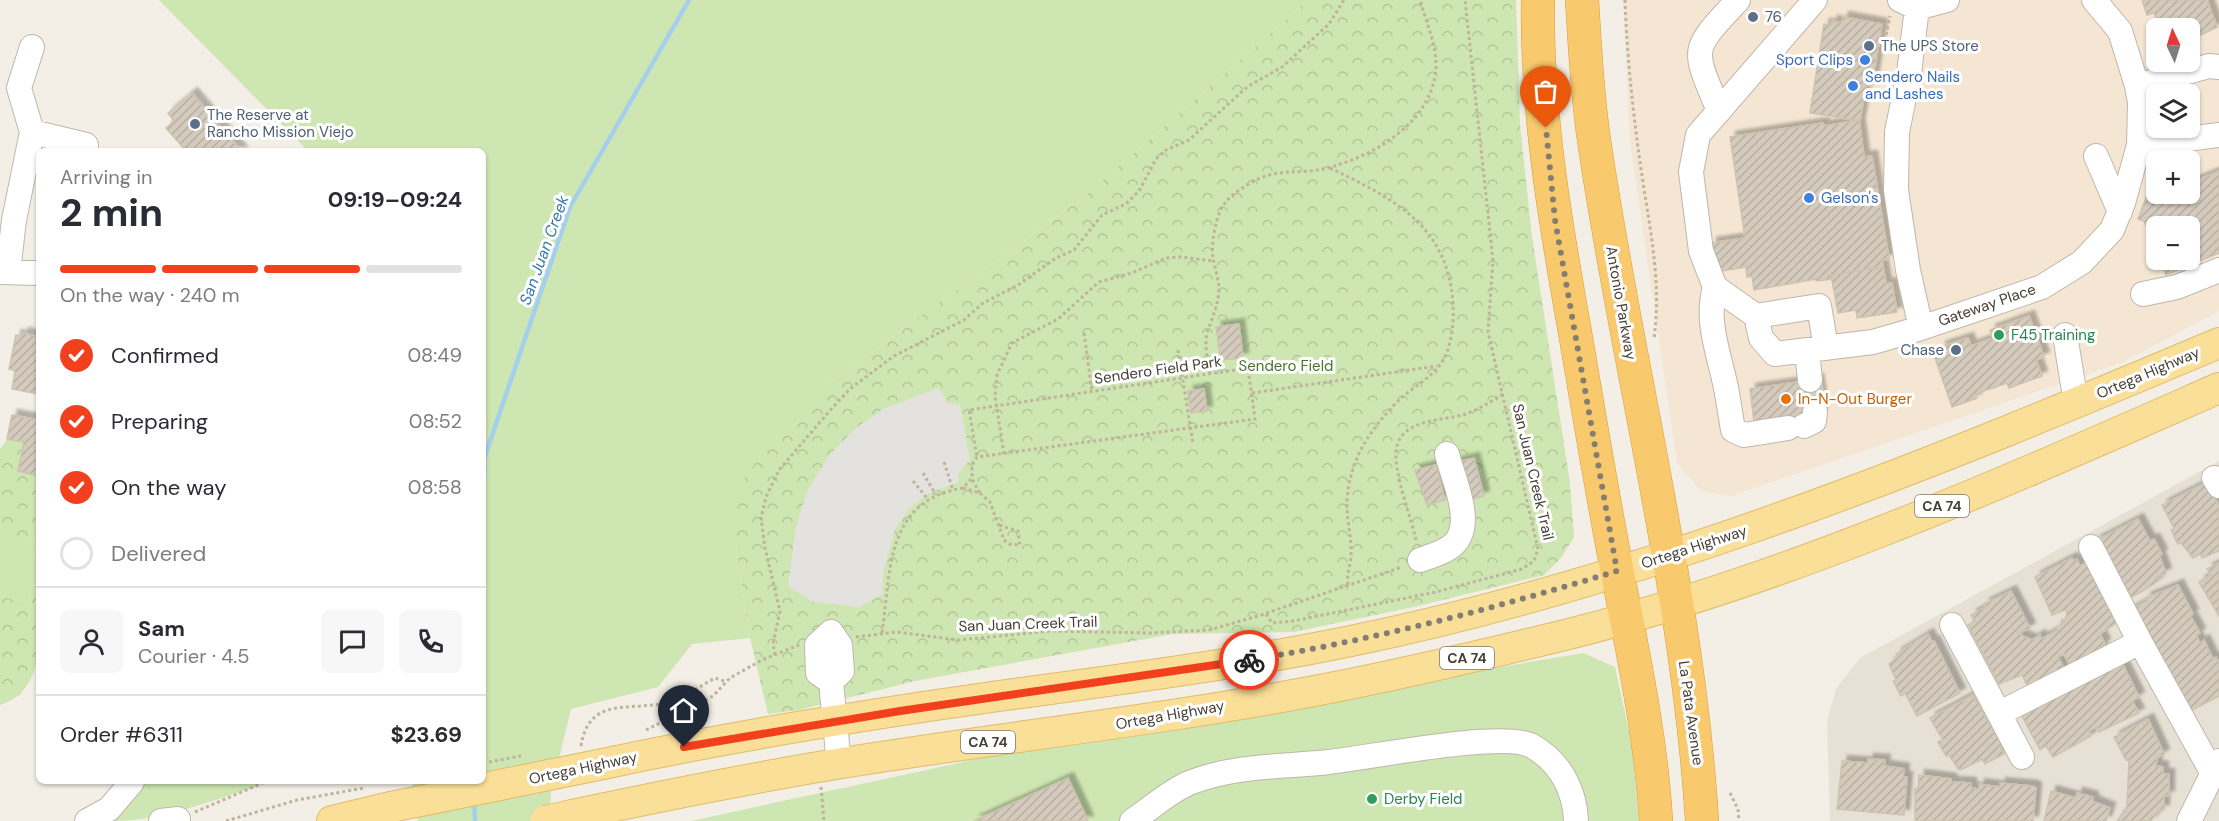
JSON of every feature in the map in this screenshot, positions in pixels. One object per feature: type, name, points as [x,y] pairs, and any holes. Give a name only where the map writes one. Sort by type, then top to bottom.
[{"type":"highway","points":[[1538,0],[1541,80],[1555,220],[1617,571],[1642,696],[1653,772],[1656,821]]},
{"type":"highway","name":"Antonio Parkway","points":[[1582,0],[1593,138],[1675,605]]},
{"type":"highway","name":"La Pata Avenue","points":[[1675,605],[1697,762],[1702,821]]},
{"type":"main road","name":"Ortega Highway","points":[[486,777],[592,757],[1168,673],[1351,642],[1501,606],[1718,540],[1895,477],[2219,343]]},
{"type":"main road","name":"Ortega Highway","points":[[559,818],[699,788],[828,766],[1137,721],[1306,693],[1420,669],[1627,618],[1675,605],[1800,563],[1926,513],[2219,388]]},
{"type":"main road","name":"Ortega Highway","points":[[332,821],[377,797],[447,784]]},
{"type":"street","points":[[1719,111],[1700,64],[1698,51],[1705,36],[1738,0]]},
{"type":"street","points":[[1921,328],[1908,270],[1896,190],[1897,132],[1909,73],[1909,4],[1947,0]]},
{"type":"street","name":"Gateway Place","points":[[1756,316],[1761,338],[1775,354],[1873,342],[2042,287],[2082,262],[2112,231],[2120,213],[2139,145],[2140,103],[2120,31],[2094,0]]},
{"type":"street","points":[[1810,380],[1816,349],[1819,306],[1756,316],[1715,287],[1701,251],[1691,172],[1698,135],[1813,1]]},
{"type":"street","points":[[32,47],[19,88],[32,132],[4,272],[36,273]]},
{"type":"street","points":[[2137,86],[2209,66],[2219,67]]},
{"type":"street","points":[[32,132],[86,145],[86,148]]},
{"type":"street","points":[[2139,145],[2219,135]]},
{"type":"street","points":[[2096,156],[2120,213]]},
{"type":"street","points":[[2143,294],[2177,287],[2219,270]]},
{"type":"street","points":[[1715,287],[1710,305],[1715,344],[1725,381],[1732,430],[1744,435],[1802,422]]},
{"type":"street","points":[[2065,335],[2076,404]]},
{"type":"street","points":[[1420,560],[1453,546],[1462,533],[1464,519],[1447,454]]},
{"type":"street","points":[[2091,547],[2140,642],[2216,766],[2189,821]]},
{"type":"street","points":[[1952,625],[2022,757]]},
{"type":"street","points":[[828,766],[835,721],[831,682],[818,673],[817,645],[829,640]]},
{"type":"street","points":[[2000,713],[2140,642]]},
{"type":"street","points":[[1132,821],[1188,783],[1251,767],[1328,762],[1498,741],[1530,745],[1559,768],[1575,801],[1576,821]]},
{"type":"street","points":[[87,821],[109,809],[130,784]]},
{"type":"path","points":[[775,655],[773,644],[780,611],[765,548],[761,518],[766,497],[779,470],[832,407],[851,388],[879,366],[964,320],[983,303],[1018,285],[1056,258],[1074,250],[1102,215],[1126,204],[1139,191],[1156,159],[1166,150],[1189,140],[1247,87],[1282,67],[1329,24],[1344,0]]},
{"type":"path","points":[[1210,374],[1206,335],[1216,312],[1219,286],[1214,261],[1216,225],[1222,208],[1234,192],[1258,177],[1279,171],[1330,168],[1379,146],[1405,129],[1421,111],[1433,87],[1436,66],[1432,40],[1420,0]]},
{"type":"path","name":"San Juan Creek Trail","points":[[1266,613],[1272,623],[1338,613],[1500,575],[1522,569],[1534,561],[1538,549],[1488,332],[1493,260],[1466,0]]},
{"type":"path","points":[[1625,0],[1634,119],[1656,274],[1658,315],[1653,344]]},
{"type":"path","points":[[1330,168],[1387,196],[1409,212],[1428,232],[1443,254],[1452,290],[1454,316],[1452,334],[1443,362],[1403,396],[1371,430],[1354,464],[1347,499],[1352,560],[1346,576],[1348,586]]},
{"type":"path","points":[[1004,454],[997,406],[997,375],[1012,343],[1058,319],[1099,282],[1132,273],[1166,258],[1180,257],[1214,261]]},
{"type":"path","points":[[1084,333],[1092,392]]},
{"type":"path","points":[[1178,350],[1192,443]]},
{"type":"path","points":[[1252,393],[1438,366]]},
{"type":"path","name":"Sendero Field Park","points":[[963,488],[972,478],[972,465],[977,458],[969,410],[1248,368],[1255,419],[977,458]]},
{"type":"path","name":"San Juan Creek Trail","points":[[638,734],[675,717],[713,696],[727,682],[775,655],[801,644],[882,633],[916,633],[958,640],[1051,631],[1209,630],[1348,586],[1420,560],[1396,461],[1399,439],[1406,430],[1415,426],[1465,414],[1488,405],[1503,394]]},
{"type":"path","points":[[944,462],[952,490]]},
{"type":"path","points":[[923,473],[936,495]]},
{"type":"path","points":[[972,478],[980,493],[990,502],[1001,534],[1009,544],[1020,545],[1018,531],[999,525]]},
{"type":"path","points":[[913,481],[928,499]]},
{"type":"path","points":[[882,633],[898,536],[908,519],[928,499],[936,495],[963,488],[980,493]]},
{"type":"path","name":"San Juan Creek Trail","points":[[592,757],[584,728],[593,717],[616,708],[662,704],[680,698],[715,678],[727,682]]},
{"type":"path","points":[[824,821],[828,766]]},
{"type":"path","points":[[170,820],[260,784]]},
{"type":"path","points":[[1730,793],[1738,808],[1738,821]]},
{"type":"path","points":[[226,821],[297,800],[377,797]]},
{"type":"shaded area","points":[[1623,0],[2219,0],[2219,311],[2121,363],[1731,496],[1701,491],[1677,463],[1630,142]]},
{"type":"shaded area","points":[[939,388],[948,403],[960,405],[970,460],[958,474],[959,482],[929,493],[910,508],[895,529],[883,574],[882,595],[859,607],[813,602],[788,586],[796,527],[808,489],[830,454],[857,427],[883,409]]},
{"type":"shaded area","points":[[2219,461],[2219,821],[1830,821],[1827,721],[1836,689],[1860,658]]},
{"type":"green space","points":[[159,0],[1308,0],[1085,196],[828,384],[735,540],[750,638],[692,644],[658,687],[571,709],[551,792],[549,821],[418,821],[412,784],[486,784],[486,148],[305,148]]},
{"type":"green space","name":"Sendero Field","points":[[1308,0],[1516,0],[1520,124],[1532,237],[1570,483],[1574,537],[1561,558],[1544,575],[1418,606],[1294,632],[1173,634],[915,681],[799,710],[768,714],[750,638],[735,540],[736,489],[777,434],[828,384],[1085,196]]},
{"type":"green space","points":[[7,439],[24,442],[18,471],[36,475],[36,543],[0,537],[0,449]]},
{"type":"green space","points":[[0,536],[36,543],[34,559],[36,559],[36,586],[31,585],[28,602],[0,597]]},
{"type":"green space","points":[[31,585],[36,586],[36,663],[34,671],[27,686],[16,697],[0,705],[0,597],[28,602]]},
{"type":"green space","points":[[1583,653],[1615,667],[1632,746],[1639,821],[691,821],[1037,746]]},
{"type":"green space","points":[[142,784],[260,784],[168,814],[112,821]]},
{"type":"building","points":[[2142,0],[2207,0],[2217,27],[2200,35],[2200,18],[2156,18],[2154,13],[2147,15]]},
{"type":"building","points":[[1843,17],[1882,24],[1872,86],[1866,85],[1860,121],[1810,113],[1824,24],[1831,25],[1832,21],[1842,23]]},
{"type":"building","name":"The Reserve at Rancho Mission Viejo","points":[[192,93],[239,148],[184,148],[166,128],[174,121],[168,113]]},
{"type":"building","name":"Gelson's","points":[[1859,120],[1864,157],[1872,156],[1889,259],[1882,260],[1883,267],[1831,275],[1832,279],[1816,281],[1816,279],[1754,290],[1752,276],[1747,277],[1746,267],[1716,272],[1711,243],[1745,238],[1730,137]]},
{"type":"building","points":[[2219,171],[2219,253],[2200,261],[2200,216],[2146,216],[2146,226],[2144,221],[2138,219],[2146,198],[2146,204],[2200,204],[2200,179]]},
{"type":"building","points":[[1883,267],[1886,284],[1892,283],[1897,312],[1857,318],[1856,310],[1838,313],[1831,275]]},
{"type":"building","points":[[2164,270],[2178,270],[2166,275]]},
{"type":"building","points":[[2029,316],[2044,357],[2036,360],[2042,376],[2009,388],[2007,383],[1975,394],[1977,398],[1952,407],[1935,358],[1943,355],[1940,347],[1968,338],[1971,346],[1993,338],[1990,330]]},
{"type":"building","points":[[1239,324],[1243,358],[1221,360],[1216,327]]},
{"type":"building","points":[[23,333],[35,336],[36,339],[36,393],[12,389],[15,371],[9,369],[16,335],[22,337]]},
{"type":"building","name":"In-N-Out Burger","points":[[1818,379],[1823,411],[1806,434],[1790,437],[1754,422],[1750,389]]},
{"type":"building","points":[[1204,389],[1207,411],[1191,413],[1188,391]]},
{"type":"building","points":[[12,415],[36,419],[36,475],[18,471],[24,442],[7,439]]},
{"type":"building","points":[[1474,458],[1484,496],[1463,501],[1453,463]]},
{"type":"building","points":[[1436,465],[1445,500],[1427,505],[1415,470]]},
{"type":"building","points":[[2205,483],[2219,505],[2219,551],[2202,558],[2200,554],[2193,558],[2181,543],[2178,544],[2171,530],[2174,528],[2162,505]]},
{"type":"building","points":[[2138,519],[2150,541],[2154,539],[2162,554],[2159,555],[2166,573],[2157,577],[2159,580],[2146,589],[2126,600],[2095,541]]},
{"type":"building","points":[[2072,558],[2074,561],[2077,559],[2080,566],[2088,562],[2119,621],[2100,634],[2105,644],[2101,647],[2104,654],[2072,669],[2064,654],[2058,657],[2066,672],[2035,690],[2032,683],[2027,685],[2022,675],[1999,684],[1968,625],[1975,621],[1971,615],[1986,607],[1984,604],[2011,591],[2030,628],[2020,633],[2022,636],[2032,640],[2040,635],[2041,639],[2058,630],[2056,627],[2064,623],[2067,613],[2065,610],[2052,615],[2035,577]]},
{"type":"building","points":[[2219,563],[2219,616],[2199,582],[2211,575],[2207,569]]},
{"type":"building","points":[[2178,585],[2193,614],[2190,615],[2200,633],[2196,635],[2200,643],[2204,640],[2213,659],[2216,657],[2219,663],[2219,696],[2186,713],[2129,611],[2147,601],[2145,598]]},
{"type":"building","points":[[1928,634],[1932,642],[1934,641],[1960,693],[1917,716],[1905,693],[1901,696],[1893,681],[1896,680],[1889,664],[1898,657],[1896,654]]},
{"type":"building","points":[[2121,661],[2139,697],[2132,701],[2139,713],[2099,732],[2096,727],[2089,731],[2091,736],[2053,757],[2046,746],[2040,750],[2021,714]]},
{"type":"building","points":[[1973,695],[2002,745],[2000,746],[2004,754],[1985,764],[1982,759],[1961,770],[1949,755],[1946,756],[1938,742],[1943,740],[1930,718]]},
{"type":"building","points":[[2148,719],[2164,754],[2157,758],[2156,766],[2163,767],[2163,774],[2169,774],[2169,796],[2164,796],[2164,810],[2159,810],[2151,821],[2117,821],[2127,807],[2129,759],[2126,760],[2114,737]]},
{"type":"building","points":[[1868,759],[1885,760],[1884,766],[1904,769],[1903,777],[1907,777],[1904,815],[1837,809],[1842,761],[1868,763]]},
{"type":"building","points":[[1919,775],[1951,779],[1951,782],[1971,783],[1971,788],[1979,789],[1979,784],[2000,787],[2000,783],[2032,786],[2036,788],[2033,821],[1915,821],[1915,789],[1918,789]]},
{"type":"building","points":[[1068,778],[1088,821],[974,821]]},
{"type":"building","points":[[2051,791],[2076,798],[2077,793],[2093,797],[2092,801],[2110,808],[2106,821],[2044,821]]},
{"type":"waterway","name":"San Juan Creek","points":[[486,453],[570,207],[689,0]]},
{"type":"waterway","name":"San Juan Creek","points":[[474,799],[475,821]]},
{"type":"tunnel","points":[[1810,380],[1815,412]]},
{"type":"way so far","points":[[1249,660],[1351,642],[1424,625],[1501,606],[1617,571],[1555,220],[1546,128]]},
{"type":"place","name":"76","points":[[1753,17]]},
{"type":"place","name":"The UPS Store","points":[[1869,46]]},
{"type":"place","name":"Sport Clips","points":[[1865,60]]},
{"type":"place","name":"Sendero Nails and Lashes","points":[[1853,86]]},
{"type":"place","name":"The Reserve at Rancho Mission Viejo","points":[[195,124]]},
{"type":"place","name":"Gelson's","points":[[1809,198]]},
{"type":"place","name":"F45 Training","points":[[1999,335]]},
{"type":"place","name":"Chase","points":[[1956,350]]},
{"type":"place","name":"In-N-Out Burger","points":[[1786,399]]},
{"type":"place","name":"Derby Field","points":[[1372,799]]},
{"type":"route","points":[[684,747],[982,698],[1249,660]]}]
